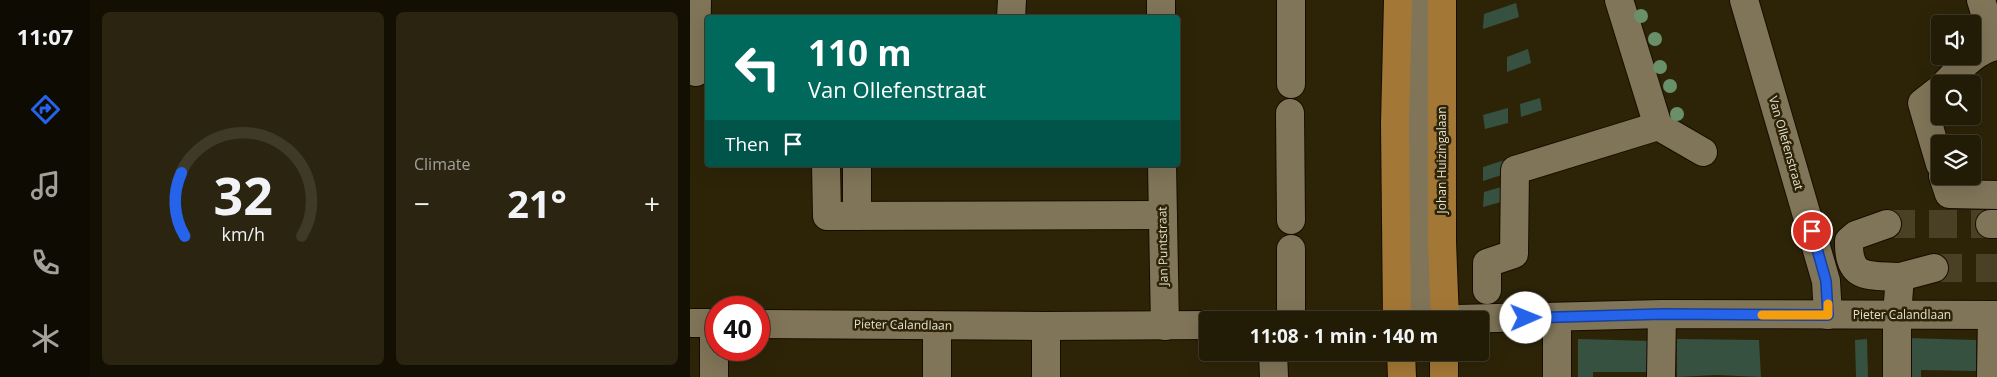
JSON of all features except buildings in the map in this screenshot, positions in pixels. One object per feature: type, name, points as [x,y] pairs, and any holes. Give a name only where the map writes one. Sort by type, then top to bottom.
[{"type":"main road","points":[[1397,311],[1396,124],[1398,0]]},
{"type":"main road","name":"Johan Huizingalaan","points":[[1433,311],[1442,242],[1442,0]]},
{"type":"street","points":[[697,0],[698,72]]},
{"type":"street","points":[[1011,15],[1012,0]]},
{"type":"street","points":[[1161,0],[1161,15]]},
{"type":"street","points":[[1290,84],[1291,0]]},
{"type":"street","name":"Johan Huizingalaan","points":[[1419,0],[1432,311]]},
{"type":"street","points":[[1619,0],[1658,126],[1704,152]]},
{"type":"street","name":"Van Ollefenstraat","points":[[1744,0],[1826,281],[1828,315]]},
{"type":"street","points":[[1953,75],[1961,66],[1976,55],[1996,46],[1981,0]]},
{"type":"street","points":[[1931,96],[1922,103],[1931,135]]},
{"type":"street","points":[[1290,113],[1291,220]]},
{"type":"street","points":[[1481,272],[1514,254],[1515,170],[1658,126]]},
{"type":"street","points":[[826,167],[827,216],[1163,215]]},
{"type":"street","points":[[857,167],[857,216]]},
{"type":"street","name":"Jan Puntstraat","points":[[1162,167],[1165,326]]},
{"type":"street","points":[[1946,185],[1949,194],[1997,195]]},
{"type":"street","points":[[1887,224],[1856,235],[1849,242],[1852,266],[1861,274],[1900,276],[1934,268]]},
{"type":"street","points":[[1291,250],[1291,311]]},
{"type":"street","points":[[1897,377],[1897,314],[1900,276]]},
{"type":"street","points":[[1661,377],[1662,314]]},
{"type":"street","name":"Pieter Calandlaan","points":[[1489,319],[1662,314],[1994,315],[1991,377]]},
{"type":"street","points":[[1557,318],[1557,377]]},
{"type":"street","name":"Pieter Calandlaan","points":[[770,324],[1199,325]]},
{"type":"street","points":[[937,326],[937,377]]},
{"type":"street","points":[[1046,326],[1046,377]]},
{"type":"street","points":[[712,361],[714,377]]},
{"type":"street","points":[[1273,361],[1274,377]]},
{"type":"green space","points":[[1516,3],[1519,17],[1483,29],[1484,14]]},
{"type":"green space","points":[[1528,49],[1531,63],[1507,72],[1507,57]]},
{"type":"green space","points":[[1540,98],[1542,110],[1521,117],[1520,104]]},
{"type":"green space","points":[[1508,108],[1508,123],[1485,129],[1483,115]]},
{"type":"green space","points":[[1508,159],[1508,173],[1483,181],[1483,167]]},
{"type":"green space","points":[[1508,185],[1508,200],[1483,207],[1484,192]]},
{"type":"green space","points":[[1905,338],[1976,340],[1976,371],[1921,370],[1921,377],[1905,377]]},
{"type":"green space","points":[[1578,339],[1651,341],[1651,372],[1593,372],[1593,377],[1578,377]]},
{"type":"green space","points":[[1677,339],[1759,340],[1761,377],[1717,375],[1677,377]]},
{"type":"green space","points":[[1867,339],[1868,377],[1856,377],[1855,340]]},
{"type":"tunnel","points":[[1887,224],[1990,224]]},
{"type":"tunnel","points":[[1934,268],[1997,268]]},
{"type":"slow traffic","points":[[1762,315],[1828,315],[1828,304]]},
{"type":"route","points":[[1526,318],[1662,314],[1828,315],[1826,281],[1812,231]]}]
